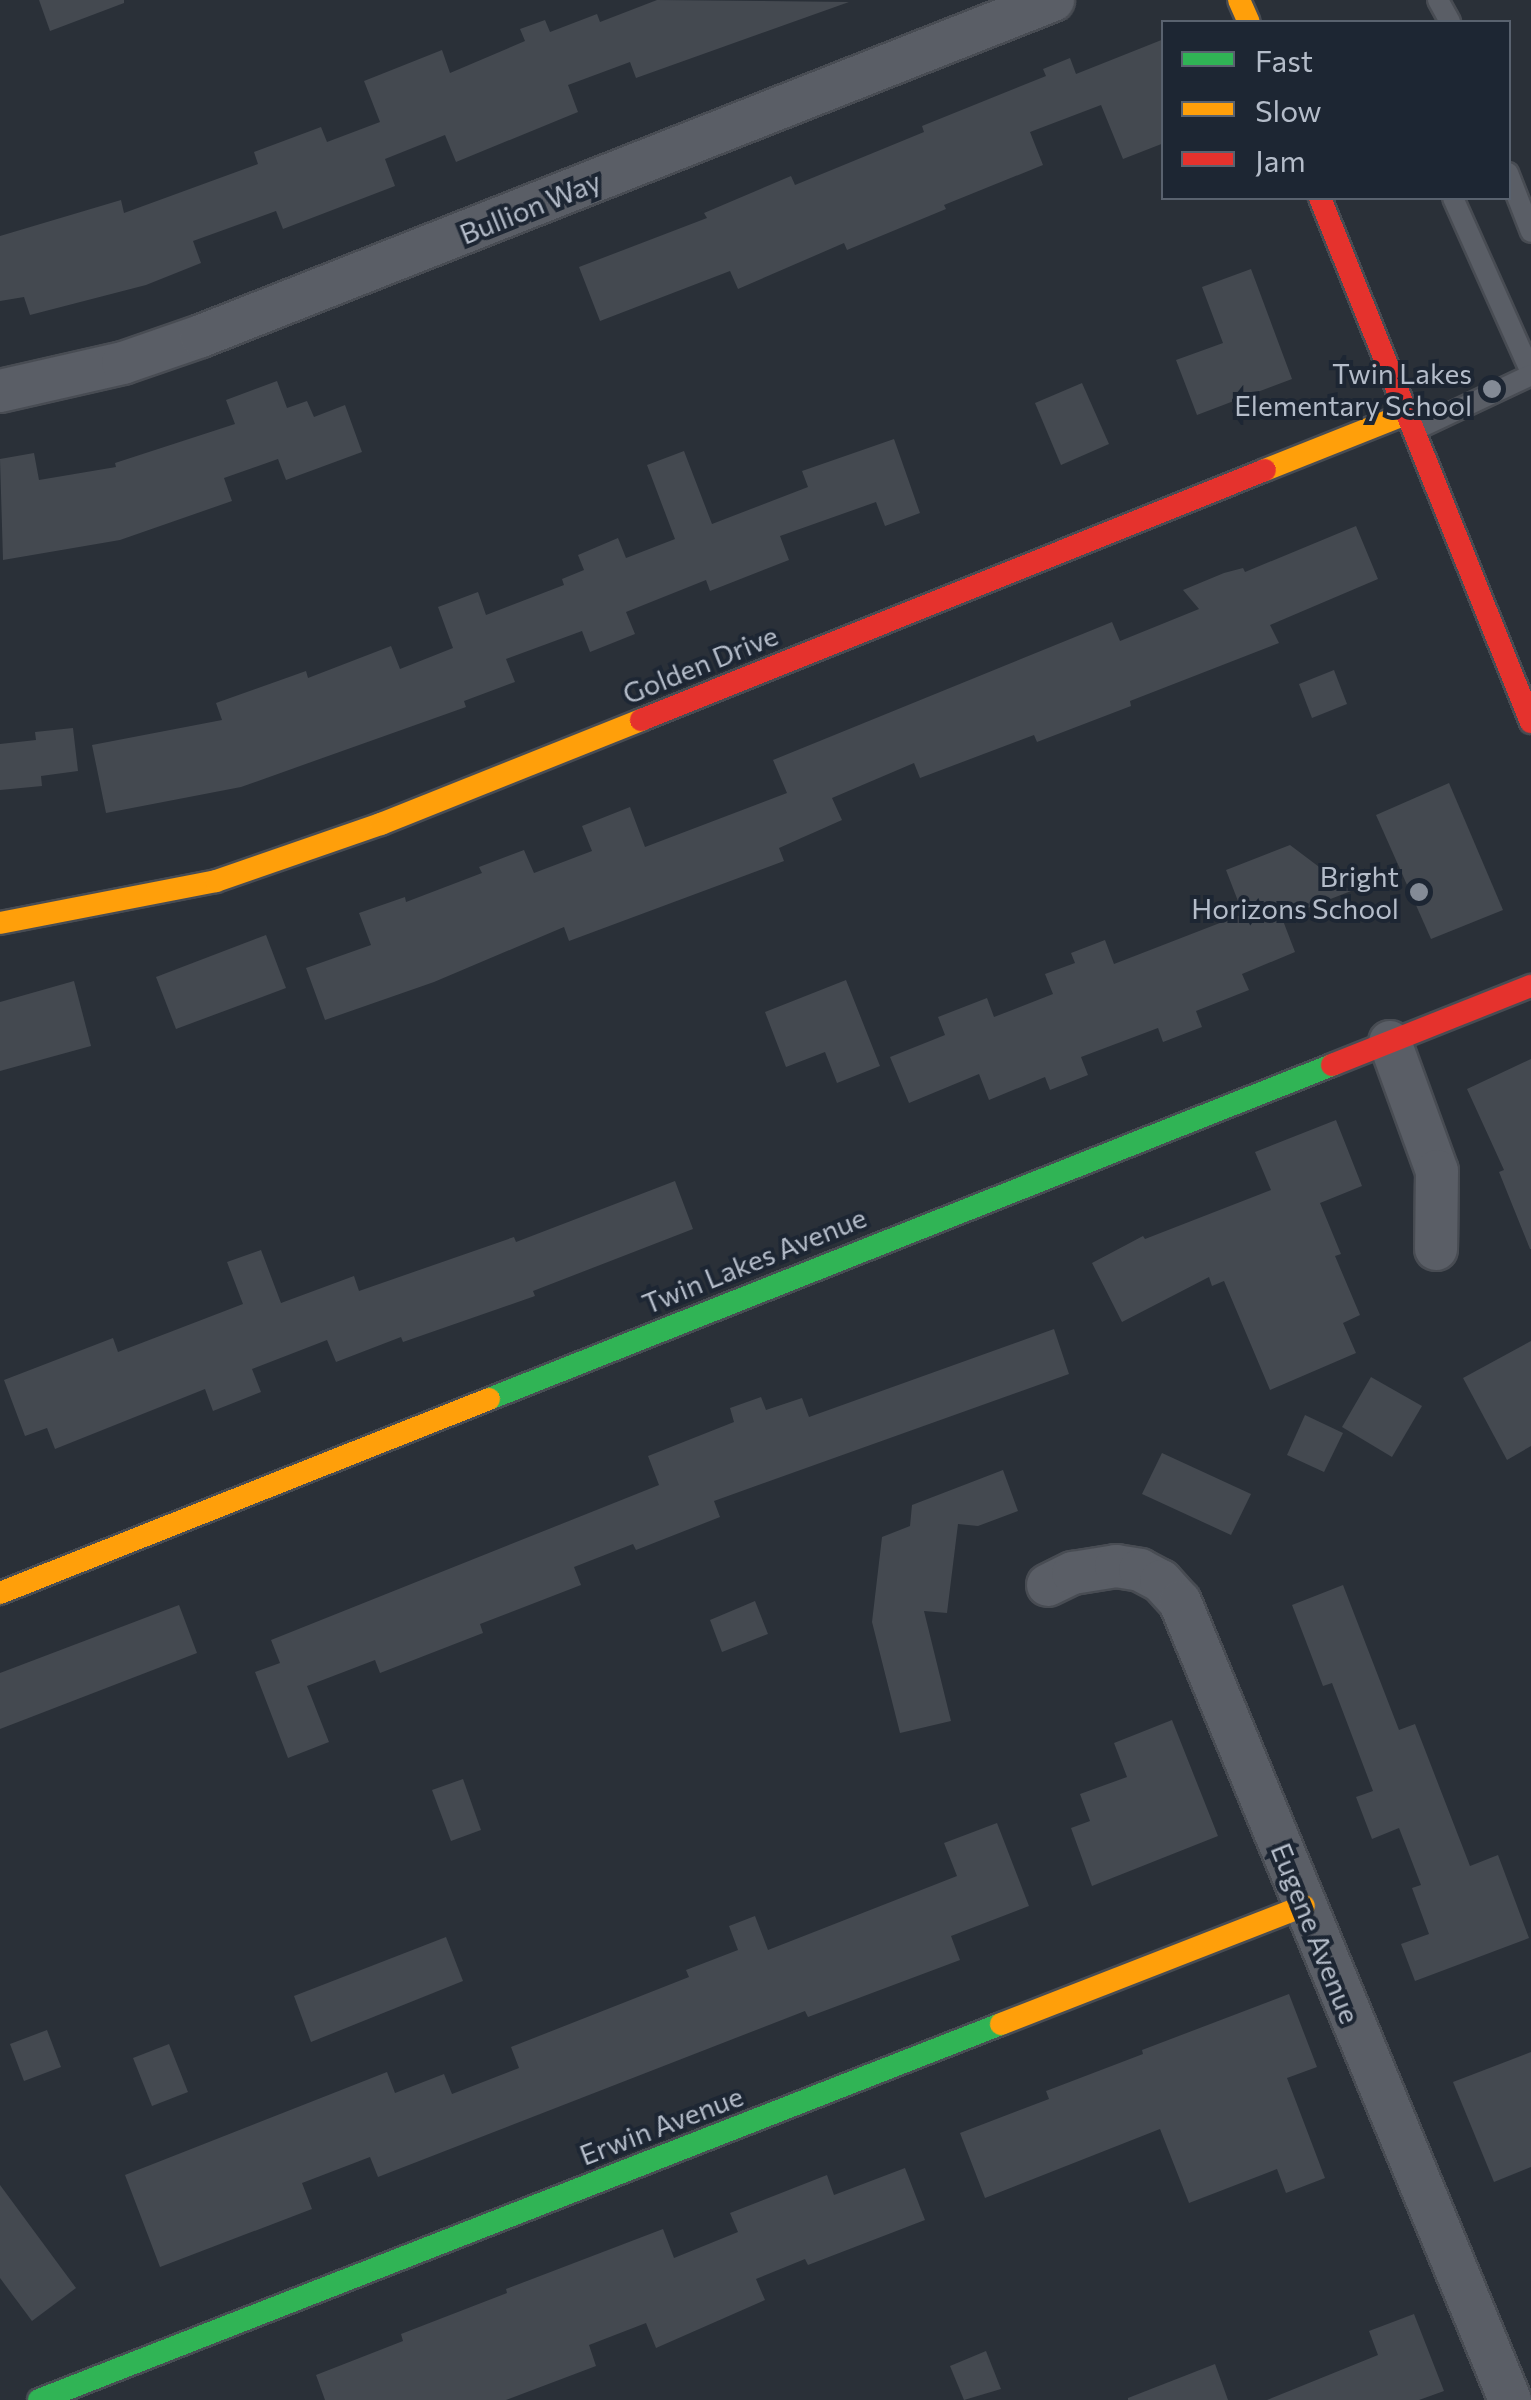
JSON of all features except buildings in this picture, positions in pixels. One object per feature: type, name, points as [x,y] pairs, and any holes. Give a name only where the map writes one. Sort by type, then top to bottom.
[{"type":"street","name":"Bullion Way","points":[[0,391],[123,363],[202,336],[1053,0]]},
{"type":"street","points":[[1321,200],[1531,722]]},
{"type":"street","name":"Golden Drive","points":[[0,923],[216,881],[381,824],[1412,422]]},
{"type":"street","name":"Twin Lakes Avenue","points":[[0,1593],[1531,986]]},
{"type":"street","points":[[1390,1042],[1437,1171],[1436,1250]]},
{"type":"street","name":"Eugene Avenue","points":[[1048,1585],[1073,1573],[1116,1566],[1140,1570],[1161,1581],[1180,1602],[1510,2400]]},
{"type":"street","name":"Erwin Avenue","points":[[39,2400],[1304,1906]]},
{"type":"lane","points":[[1511,182],[1531,232]]},
{"type":"lane","points":[[1412,422],[1531,374],[1454,200]]},
{"type":"traffic: fast","points":[[489,1399],[1332,1065]]},
{"type":"traffic: fast","points":[[39,2400],[1001,2024]]},
{"type":"traffic: slow","points":[[1239,0],[1248,20]]},
{"type":"traffic: slow","points":[[1265,470],[1408,413]]},
{"type":"traffic: slow","points":[[0,923],[216,881],[381,824],[641,720]]},
{"type":"traffic: slow","points":[[0,1593],[489,1399]]},
{"type":"traffic: slow","points":[[1001,2024],[1304,1906]]},
{"type":"traffic: jam","points":[[1321,200],[1531,722]]},
{"type":"traffic: jam","points":[[641,720],[1265,470]]},
{"type":"traffic: jam","points":[[1332,1065],[1531,986]]},
{"type":"place","name":"Twin Lakes Elementary School","points":[[1492,389]]},
{"type":"place","name":"Bright Horizons School","points":[[1419,892]]}]
